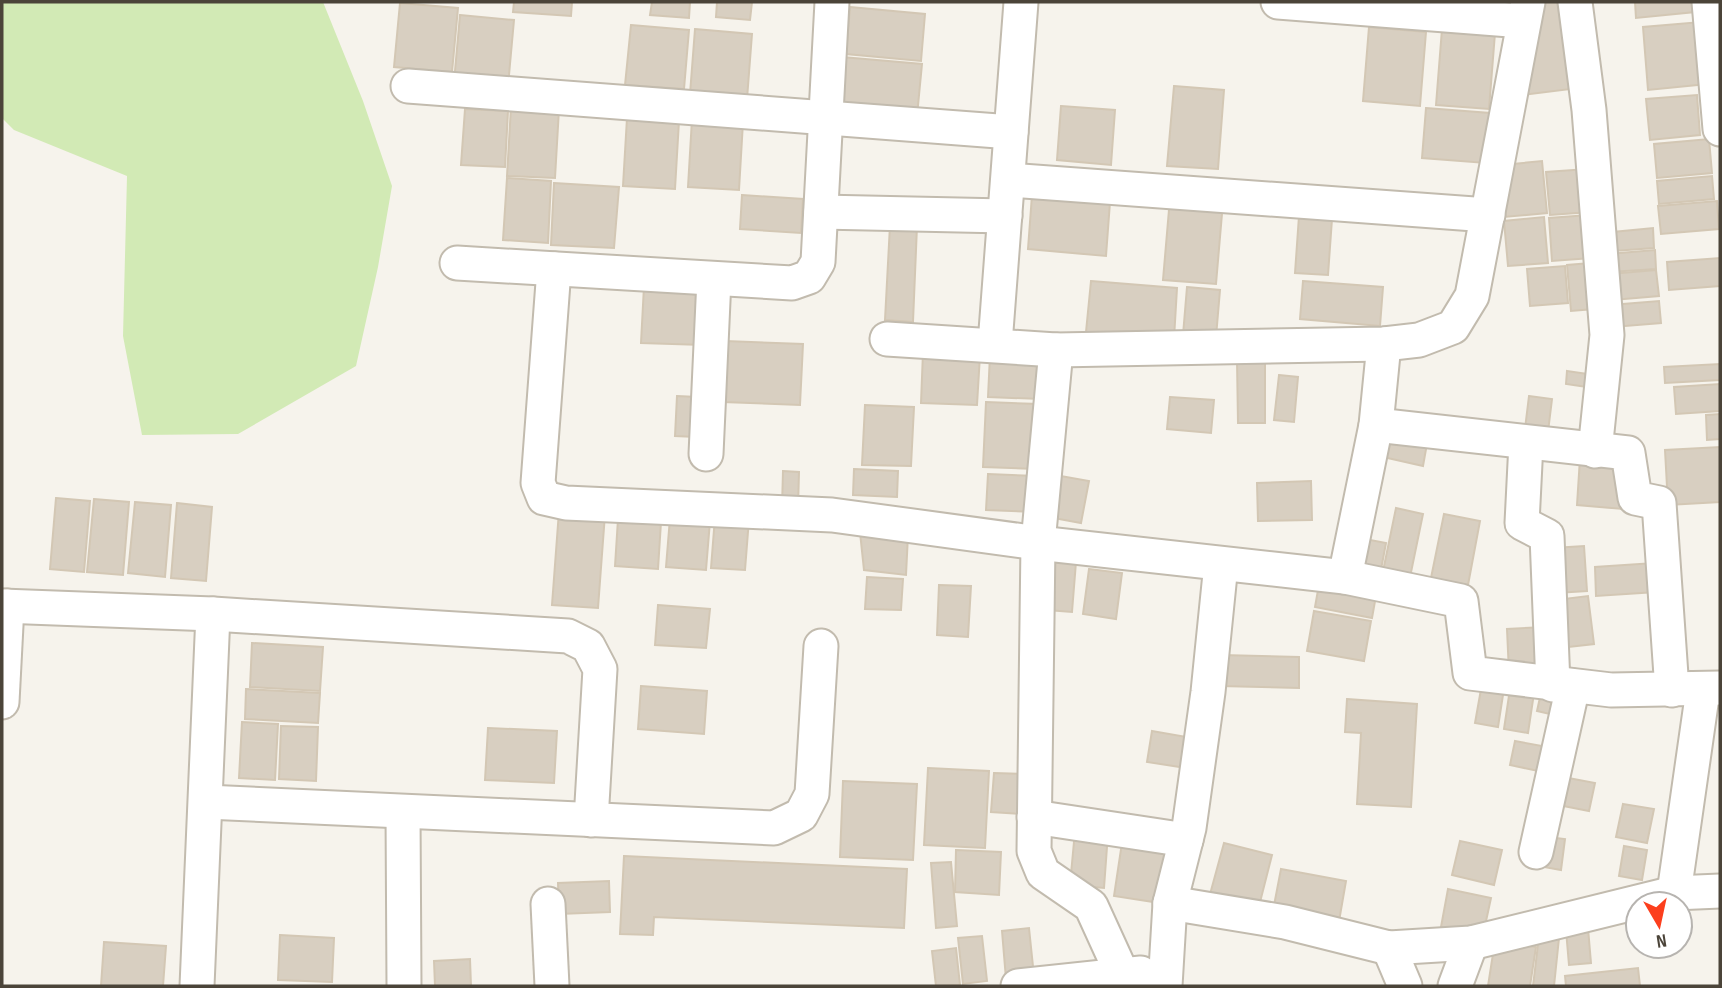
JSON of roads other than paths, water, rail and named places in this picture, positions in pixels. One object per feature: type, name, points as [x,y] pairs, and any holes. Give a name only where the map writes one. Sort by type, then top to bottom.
[{"type":"street","points":[[457,263],[792,283],[809,277],[818,262],[832,2]]},
{"type":"street","points":[[995,344],[1021,2]]},
{"type":"street","points":[[887,340],[995,344],[1056,350],[1384,344],[1419,340],[1454,327],[1472,296],[1526,11],[1278,2]]},
{"type":"street","points":[[1575,2],[1589,110],[1607,335],[1595,451]]},
{"type":"street","points":[[1709,2],[1720,129]]},
{"type":"street","points":[[408,86],[1012,132]]},
{"type":"street","points":[[1009,180],[1488,215]]},
{"type":"street","points":[[821,212],[1005,216]]},
{"type":"street","points":[[554,269],[538,483],[544,498],[566,503],[832,514],[1038,543],[1345,577],[1461,601],[1470,674],[1611,690],[1698,689]]},
{"type":"street","points":[[706,454],[714,279]]},
{"type":"street","points":[[1345,577],[1376,425],[1384,344]]},
{"type":"street","points":[[1056,350],[1038,543],[1034,851],[1043,873],[1091,906],[1122,974]]},
{"type":"street","points":[[1376,425],[1628,453],[1635,498],[1659,503],[1698,689],[1674,890]]},
{"type":"street","points":[[1526,443],[1522,523],[1547,536],[1563,685],[1536,852]]},
{"type":"street","points":[[1018,986],[1122,974],[1165,979],[1170,903],[1186,840],[1208,692],[1222,564]]},
{"type":"street","points":[[2,702],[5,606],[213,614],[569,636],[588,646],[600,669],[591,820]]},
{"type":"street","points":[[197,986],[213,614]]},
{"type":"street","points":[[206,802],[774,828],[801,815],[812,793],[821,646]]},
{"type":"street","points":[[403,812],[404,986]]},
{"type":"street","points":[[1034,817],[1186,840]]},
{"type":"street","points":[[1694,892],[1720,891]]},
{"type":"street","points":[[1170,903],[1285,922],[1389,948],[1471,943],[1624,905]]},
{"type":"street","points":[[548,904],[552,986]]},
{"type":"street","points":[[1455,986],[1471,943]]},
{"type":"street","points":[[1389,948],[1405,986]]}]
